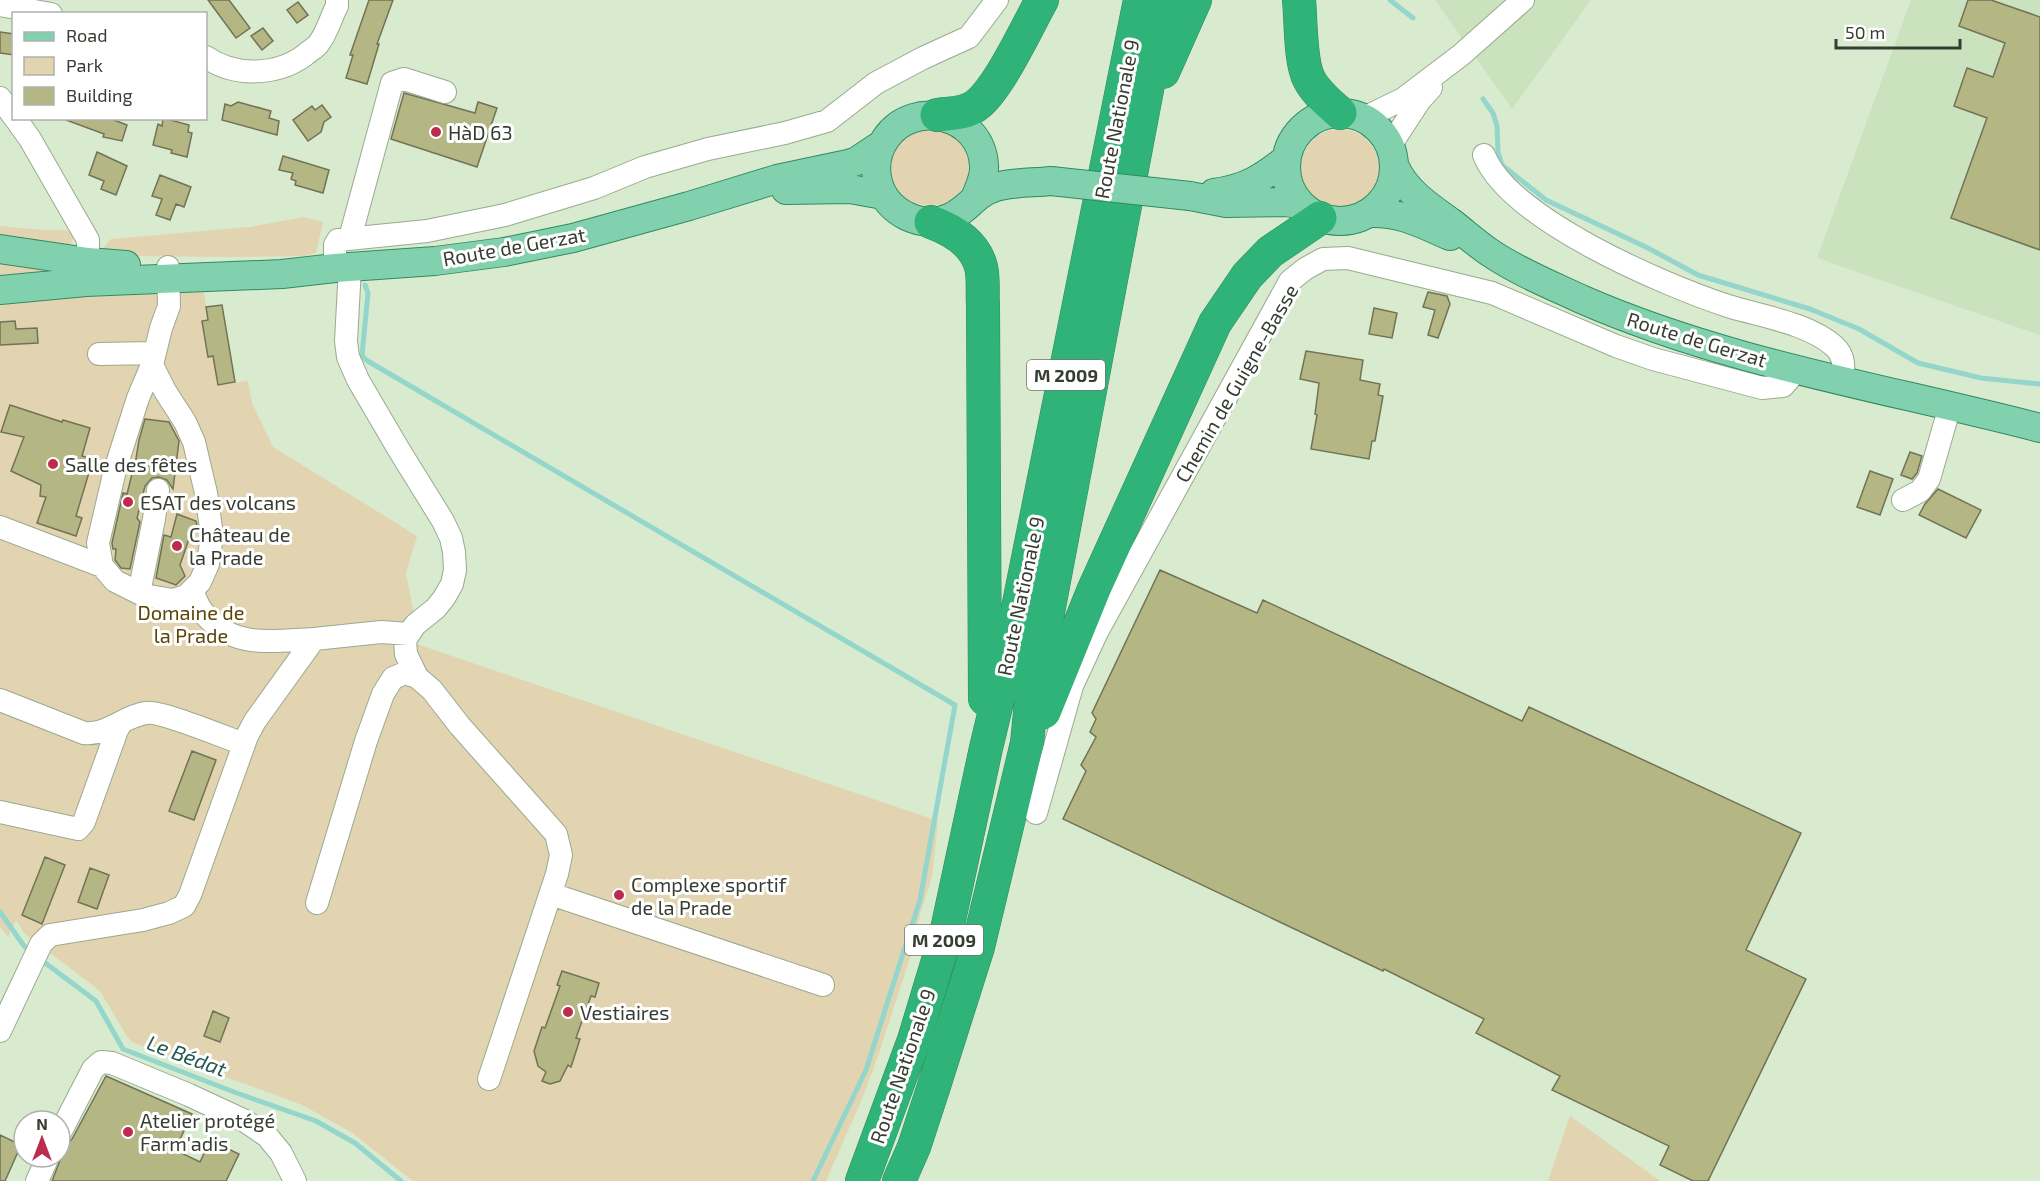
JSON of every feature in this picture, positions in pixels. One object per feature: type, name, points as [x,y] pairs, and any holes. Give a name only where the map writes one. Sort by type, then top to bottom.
[{"type":"highway","points":[[937,115],[963,112],[977,105],[1001,74],[1042,0]]},
{"type":"highway","name":"Route Nationale 9","points":[[862,1181],[914,1040],[946,934],[1010,648],[1140,0]]},
{"type":"highway","name":"Route Nationale 9","points":[[899,1181],[914,1147],[978,947],[1027,743],[1031,702],[1164,0]]},
{"type":"highway","points":[[1142,121],[1195,0]]},
{"type":"highway","points":[[1299,0],[1308,78],[1320,95],[1352,115]]},
{"type":"highway","points":[[1027,743],[1041,720],[1099,578],[1215,323],[1247,276],[1310,211]]},
{"type":"highway","points":[[931,222],[956,233],[971,247],[981,266],[986,748]]},
{"type":"main road","points":[[920,115],[937,115],[963,126],[973,136],[980,149],[984,165],[982,180],[976,196],[965,209],[949,219],[931,222],[903,215],[892,206],[883,195],[876,170],[881,145],[891,131],[904,121],[920,115]]},
{"type":"main road","points":[[976,196],[997,187],[1051,181],[1226,202],[1285,202],[1337,222],[1354,220],[1370,213],[1384,201],[1392,185],[1393,156],[1384,134],[1375,125],[1352,115],[1325,115],[1311,121],[1295,138],[1286,159],[1286,175],[1291,191],[1310,211]]},
{"type":"main road","name":"Route de Gerzat","points":[[0,290],[169,273],[282,274],[342,267],[435,261],[504,252],[573,238],[777,179],[848,164],[857,161],[881,145]]},
{"type":"main road","points":[[980,149],[1002,164],[1051,181]]},
{"type":"main road","name":"Route de Gerzat","points":[[1393,156],[1401,180],[1415,195],[1492,254],[1569,293],[1661,331],[1695,342],[1795,369],[2040,428]]},
{"type":"main road","points":[[1190,196],[1235,190],[1265,176],[1286,159]]},
{"type":"main road","name":"Route de Gerzat","points":[[689,206],[778,191],[850,189],[883,195]]},
{"type":"main road","points":[[1370,213],[1387,212],[1404,216],[1492,254]]},
{"type":"main road","name":"Route de Gerzat","points":[[0,249],[169,273]]},
{"type":"street","points":[[207,58],[218,66],[252,72],[269,71],[292,65],[318,44],[337,6],[337,0]]},
{"type":"street","points":[[489,1079],[551,894],[561,855],[556,834],[460,726],[432,690],[417,677],[406,654],[405,640],[415,625],[436,608],[444,598],[453,577],[454,552],[443,520],[358,380],[348,357],[342,267],[335,245],[338,240],[427,231],[505,215],[594,188],[645,167],[708,149],[785,133],[827,121],[876,83],[969,37],[997,0]]},
{"type":"street","points":[[1352,115],[1403,99],[1461,55],[1523,0]]},
{"type":"street","points":[[0,5],[40,12]]},
{"type":"street","points":[[1393,156],[1420,100],[1461,55]]},
{"type":"street","points":[[350,238],[392,83],[404,79],[445,93]]},
{"type":"street","points":[[15,120],[30,139],[88,240],[88,262]]},
{"type":"street","points":[[1484,155],[1493,174],[1529,206],[1606,254],[1649,276],[1689,292],[1800,328],[1820,337],[1834,346],[1841,354],[1842,380]]},
{"type":"street","name":"Chemin de Guigne-Basse","points":[[1036,813],[1072,686],[1092,643],[1290,281],[1305,268],[1323,260],[1348,258],[1472,287],[1513,301],[1616,346],[1762,388],[1783,386],[1795,369]]},
{"type":"street","points":[[102,566],[98,543],[169,306],[169,273]]},
{"type":"street","points":[[99,354],[153,359]]},
{"type":"street","points":[[0,527],[102,566],[115,581],[139,593],[173,600],[186,596],[193,590],[205,573],[211,548],[212,535],[206,493],[194,442],[185,422],[165,391],[153,359]]},
{"type":"street","points":[[1903,500],[1920,491],[1929,479],[1950,406]]},
{"type":"street","points":[[139,593],[158,490]]},
{"type":"street","points":[[193,590],[196,602],[207,617],[228,634],[254,642],[381,632],[409,634]]},
{"type":"street","points":[[0,1031],[41,944],[50,935],[104,935],[184,906],[190,895],[244,744],[255,721],[314,639]]},
{"type":"street","points":[[317,903],[366,741],[384,694],[393,678],[405,674],[417,677]]},
{"type":"street","points":[[0,700],[84,733],[92,734],[146,712],[155,712],[244,744]]},
{"type":"street","points":[[0,812],[78,830],[84,822],[117,730],[122,722]]},
{"type":"street","points":[[551,894],[823,986]]},
{"type":"street","points":[[72,1110],[93,1069],[101,1062],[112,1063],[245,1121],[267,1136],[281,1153],[295,1181]]},
{"type":"shaded area","points":[[1435,0],[1591,0],[1512,109]]},
{"type":"shaded area","points":[[1911,0],[2040,0],[2040,335],[1817,258]]},
{"type":"green space","points":[[930,128],[945,131],[958,139],[966,152],[969,167],[966,182],[958,195],[945,203],[930,206],[915,203],[902,195],[894,182],[891,167],[894,152],[902,139],[915,131]]},
{"type":"green space","points":[[1332,129],[1348,129],[1362,135],[1373,146],[1379,160],[1379,176],[1373,190],[1362,201],[1348,207],[1332,207],[1318,201],[1307,190],[1301,176],[1301,160],[1307,146],[1318,135]]},
{"type":"green space","points":[[303,217],[323,222],[316,253],[304,256],[116,256],[103,248],[111,239],[250,227]]},
{"type":"green space","points":[[0,226],[66,230],[73,233],[73,240],[65,252],[0,244]]},
{"type":"green space","points":[[0,259],[92,269],[0,283]]},
{"type":"green space","name":"Domaine de la Prade","points":[[204,292],[208,320],[202,322],[219,385],[248,381],[252,403],[273,447],[417,536],[406,573],[414,615],[405,640],[938,821],[932,877],[920,914],[911,955],[862,1099],[826,1181],[413,1181],[351,1132],[302,1105],[134,1043],[128,1038],[100,991],[24,933],[16,920],[8,937],[0,926],[0,306],[17,300]]},
{"type":"green space","points":[[1570,1116],[1659,1180],[1659,1181],[1548,1181]]},
{"type":"building","points":[[208,0],[229,0],[250,28],[236,38]]},
{"type":"building","points":[[369,0],[393,0],[377,44],[379,44],[367,84],[346,78],[353,55],[350,55]]},
{"type":"building","points":[[1968,0],[1991,0],[2040,17],[2040,250],[1951,218],[1987,118],[1954,106],[1967,68],[1993,77],[2005,43],[1959,26]]},
{"type":"building","points":[[298,2],[308,15],[297,23],[287,10]]},
{"type":"building","points":[[263,28],[273,41],[262,50],[251,36]]},
{"type":"building","points":[[0,32],[12,34],[12,55],[0,53]]},
{"type":"building","name":"HàD 63","points":[[404,93],[475,113],[478,102],[497,108],[477,167],[391,139]]},
{"type":"building","points":[[238,102],[271,111],[269,118],[279,121],[277,135],[222,120],[225,104],[231,106]]},
{"type":"building","points":[[322,105],[331,117],[324,122],[321,132],[308,141],[293,120],[312,106],[315,110]]},
{"type":"building","points":[[66,120],[114,120],[127,125],[122,141],[103,137],[104,134]]},
{"type":"building","points":[[163,120],[189,125],[188,132],[192,133],[187,157],[153,145],[158,124],[162,126]]},
{"type":"building","points":[[97,152],[127,166],[116,195],[101,189],[104,181],[89,175]]},
{"type":"building","points":[[283,156],[329,170],[323,193],[295,185],[296,181],[291,179],[293,173],[279,170]]},
{"type":"building","points":[[160,175],[191,187],[184,207],[176,204],[170,220],[156,215],[162,199],[152,196]]},
{"type":"building","points":[[1428,292],[1447,296],[1450,304],[1438,338],[1428,335],[1435,310],[1423,307]]},
{"type":"building","points":[[222,305],[235,382],[218,385],[213,356],[208,357],[202,321],[208,320],[206,307]]},
{"type":"building","points":[[1374,308],[1397,313],[1392,338],[1369,334]]},
{"type":"building","points":[[15,321],[16,329],[37,328],[38,343],[0,345],[0,322]]},
{"type":"building","points":[[1306,351],[1363,360],[1360,380],[1380,384],[1378,395],[1383,396],[1375,441],[1372,441],[1369,459],[1311,449],[1317,415],[1315,414],[1319,383],[1300,379]]},
{"type":"building","points":[[10,405],[62,422],[63,420],[90,428],[82,456],[93,459],[76,516],[82,518],[76,536],[37,523],[46,497],[40,496],[41,485],[11,471],[24,437],[1,432]]},
{"type":"building","name":"ESAT des volcans","points":[[145,419],[169,422],[179,441],[173,489],[167,480],[159,477],[152,478],[145,486],[137,518],[140,522],[130,569],[121,568],[115,560],[116,549],[113,549],[112,543],[123,493],[127,494],[134,471]]},
{"type":"building","points":[[1910,452],[1922,456],[1917,473],[1912,479],[1901,475]]},
{"type":"building","points":[[1870,471],[1893,479],[1880,515],[1857,507]]},
{"type":"building","points":[[1938,489],[1981,510],[1966,538],[1919,515]]},
{"type":"building","points":[[177,514],[196,521],[197,525],[194,534],[191,533],[180,565],[185,576],[176,585],[156,578],[164,535],[171,537]]},
{"type":"building","points":[[1160,570],[1257,613],[1263,600],[1522,721],[1529,707],[1801,833],[1746,950],[1806,979],[1708,1181],[1693,1181],[1660,1165],[1669,1146],[1552,1090],[1560,1076],[1476,1033],[1484,1019],[1384,969],[1383,971],[1063,819],[1086,771],[1081,765],[1096,737],[1090,732],[1096,719],[1092,713]]},
{"type":"building","points":[[192,751],[216,760],[194,820],[169,811]]},
{"type":"building","points":[[45,857],[65,865],[42,924],[22,915]]},
{"type":"building","points":[[90,868],[109,875],[97,909],[78,902]]},
{"type":"building","name":"Vestiaires","points":[[562,971],[599,983],[595,997],[591,996],[576,1038],[580,1039],[571,1067],[568,1065],[560,1081],[550,1084],[542,1081],[546,1072],[538,1066],[534,1051],[560,986],[557,985]]},
{"type":"building","points":[[213,1011],[229,1018],[220,1042],[204,1036]]},
{"type":"building","name":"Atelier protégé Farm'adis","points":[[106,1076],[192,1114],[175,1150],[200,1162],[210,1140],[239,1154],[226,1181],[52,1181],[57,1169],[72,1169],[72,1139]]},
{"type":"building","points":[[0,1135],[12,1141],[12,1165],[5,1181],[0,1181]]},
{"type":"waterway","points":[[1390,0],[1413,18]]},
{"type":"waterway","points":[[1483,99],[1493,113],[1497,126],[1498,152],[1502,165],[1546,200],[1648,248],[1698,275],[1810,309],[1859,329],[1918,363],[1981,378],[2040,384]]},
{"type":"waterway","points":[[365,285],[368,293],[362,355],[366,360],[955,705],[920,900],[866,1070],[813,1181]]},
{"type":"waterway","name":"Le Bédat","points":[[0,912],[30,951]]},
{"type":"waterway","name":"Le Bédat","points":[[40,959],[96,1001],[123,1049],[316,1121],[355,1143],[401,1181]]},
{"type":"place","name":"HàD 63","points":[[436,132]]},
{"type":"place","name":"Salle des fêtes","points":[[53,464]]},
{"type":"place","name":"ESAT des volcans","points":[[128,502]]},
{"type":"place","name":"Château de la Prade","points":[[177,546]]},
{"type":"place","name":"Complexe sportif de la Prade","points":[[619,895]]},
{"type":"place","name":"Vestiaires","points":[[568,1012]]},
{"type":"place","name":"Atelier protégé Farm'adis","points":[[128,1132]]}]
